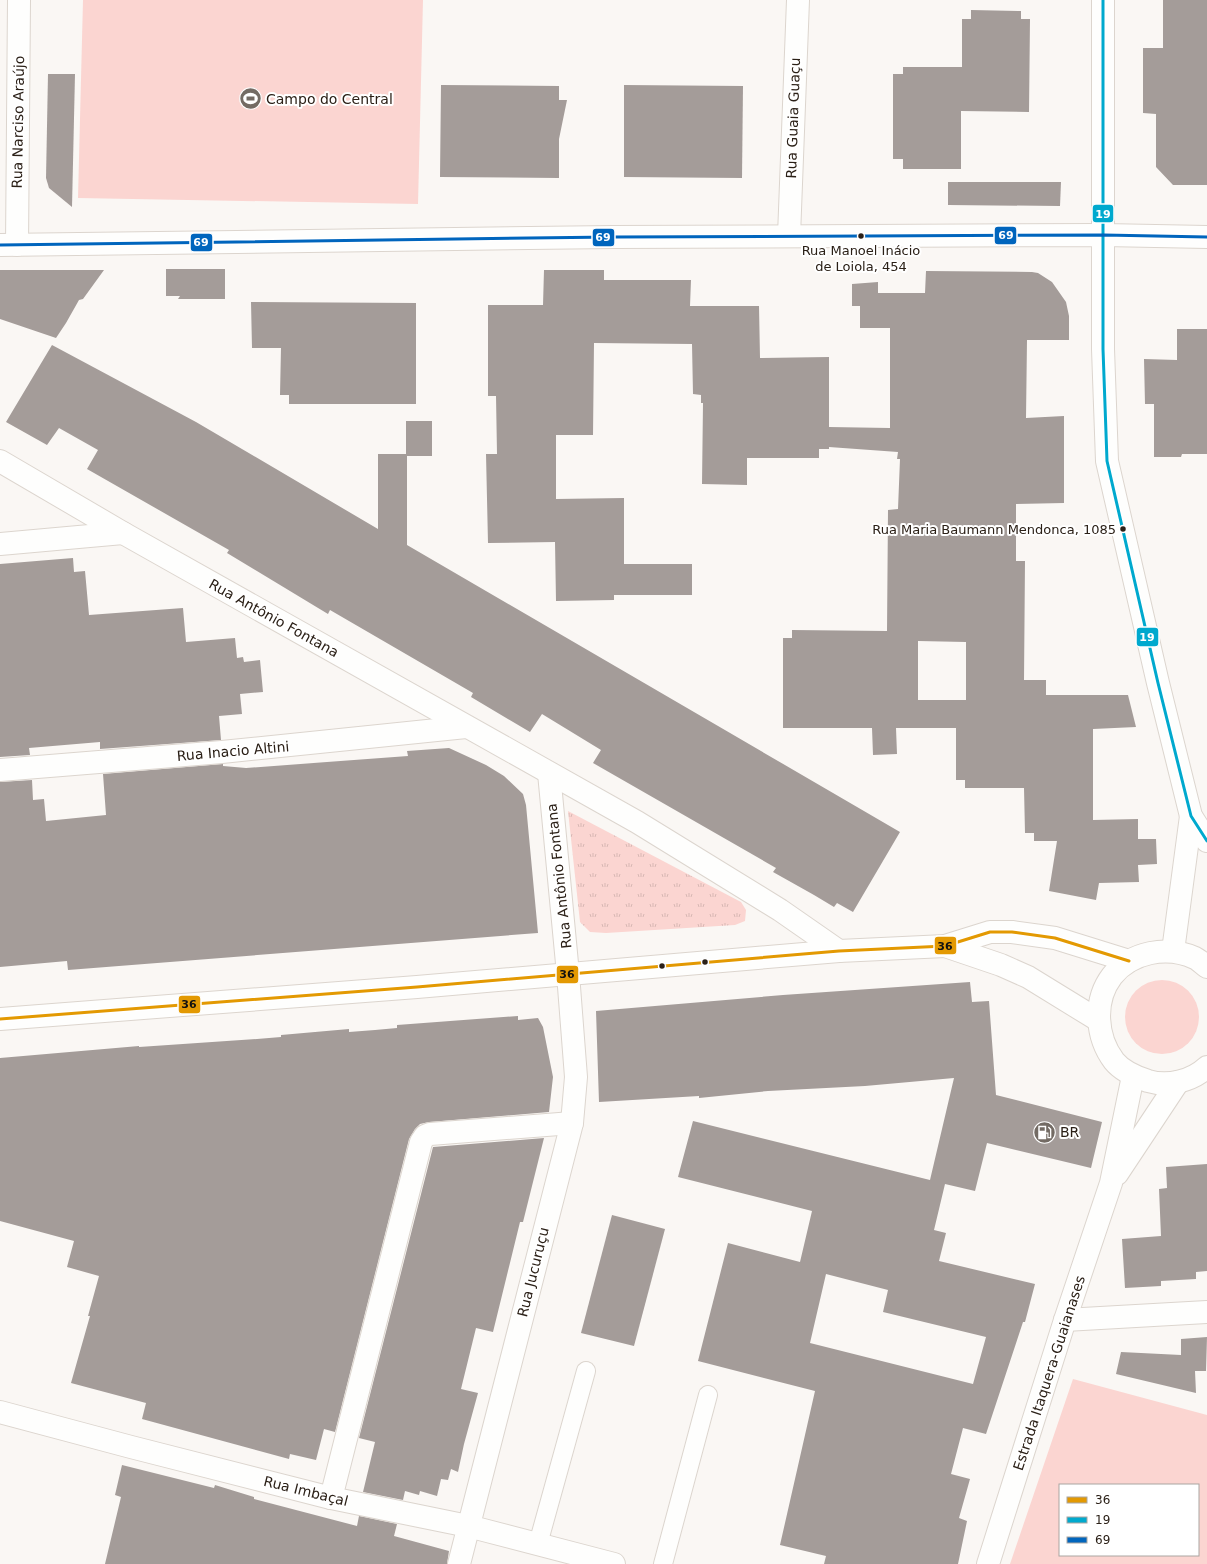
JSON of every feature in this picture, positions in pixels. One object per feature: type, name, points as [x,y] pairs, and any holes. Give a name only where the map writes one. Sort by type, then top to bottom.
[{"type":"street","name":"Rua Narciso Araújo","points":[[8,245],[19,0]]},
{"type":"street","name":"Rua Guaia Guaçu","points":[[789,236],[798,0]]},
{"type":"street","points":[[1103,0],[1103,349],[1107,461],[1158,683],[1191,816],[1207,841]]},
{"type":"street","points":[[8,245],[613,237],[1104,235],[1207,237]]},
{"type":"street","name":"Rua Antônio Fontana","points":[[0,461],[123,533],[651,830],[780,910],[839,951]]},
{"type":"street","points":[[0,544],[123,533]]},
{"type":"street","name":"Rua Inacio Altini","points":[[0,770],[222,752],[466,727]]},
{"type":"street","name":"Rua Antônio Fontana","points":[[549,773],[576,1077],[572,1123]]},
{"type":"street","points":[[1173,952],[1191,816]]},
{"type":"street","points":[[0,1019],[839,951],[945,946],[990,932],[1012,932],[1055,938],[1129,961]]},
{"type":"street","points":[[945,946],[1001,965],[1028,977],[1098,1020]]},
{"type":"street","points":[[1203,960],[1173,952],[1151,952],[1129,961],[1112,976],[1101,997],[1098,1020],[1103,1042],[1115,1062],[1133,1076],[1155,1083],[1178,1082],[1200,1074],[1207,1067]]},
{"type":"street","name":"Estrada Itaquera-Guaianases","points":[[988,1564],[1065,1320],[1111,1183],[1133,1076]]},
{"type":"street","name":"Estrada Itaquera-Guaianases","points":[[1111,1183],[1178,1082]]},
{"type":"street","points":[[332,1498],[421,1142],[425,1136],[439,1132],[572,1123]]},
{"type":"street","name":"Rua Jucuruçu","points":[[459,1564],[572,1123]]},
{"type":"street","points":[[1065,1320],[1207,1312]]},
{"type":"street","name":"Rua Imbaçal","points":[[0,1412],[332,1498],[468,1526],[614,1564]]},
{"type":"lane","points":[[538,1544],[586,1371]]},
{"type":"lane","points":[[663,1564],[708,1394]]},
{"type":"green space","name":"Campo do Central","points":[[83,0],[423,0],[418,204],[78,198]]},
{"type":"green space","points":[[568,811],[741,902],[746,910],[745,921],[735,925],[606,933],[590,932],[580,922]]},
{"type":"green space","points":[[1162,980],[1176,983],[1188,991],[1196,1003],[1199,1017],[1196,1031],[1188,1043],[1176,1051],[1162,1054],[1148,1051],[1136,1043],[1128,1031],[1125,1017],[1128,1003],[1136,991],[1148,983]]},
{"type":"green space","points":[[1073,1379],[1207,1415],[1207,1564],[1010,1564]]},
{"type":"building","points":[[1163,0],[1207,0],[1207,185],[1173,185],[1156,167],[1156,114],[1143,113],[1143,48],[1163,48]]},
{"type":"building","points":[[971,10],[1021,11],[1021,19],[1030,19],[1029,112],[961,111],[961,169],[903,169],[903,159],[893,159],[893,74],[903,74],[903,67],[962,67],[962,19],[971,19]]},
{"type":"building","points":[[48,74],[75,74],[72,207],[49,188],[46,178]]},
{"type":"building","points":[[441,85],[559,86],[559,100],[567,100],[559,139],[559,178],[440,177]]},
{"type":"building","points":[[624,85],[743,86],[742,178],[624,177]]},
{"type":"building","points":[[948,182],[1061,182],[1060,206],[948,205]]},
{"type":"building","points":[[166,269],[225,269],[225,299],[178,299],[180,296],[166,296]]},
{"type":"building","points":[[0,270],[104,270],[83,299],[79,300],[56,338],[0,319]]},
{"type":"building","points":[[544,270],[604,270],[604,280],[691,280],[690,306],[759,306],[760,358],[829,357],[829,427],[890,428],[890,328],[860,328],[860,306],[852,306],[852,284],[878,282],[878,293],[925,293],[926,271],[1032,272],[1038,273],[1052,282],[1066,302],[1069,316],[1069,340],[1027,340],[1026,418],[1064,416],[1064,503],[1016,504],[1016,561],[1025,561],[1024,680],[1046,680],[1046,695],[1128,695],[1136,727],[1093,729],[1093,820],[1138,819],[1138,839],[1156,839],[1157,864],[1138,865],[1139,882],[1099,883],[1096,900],[1049,891],[1057,841],[1034,841],[1034,833],[1025,833],[1024,788],[965,788],[965,780],[956,780],[956,728],[896,728],[897,754],[873,755],[872,728],[783,728],[783,638],[792,638],[792,630],[887,631],[888,510],[898,509],[900,459],[897,459],[898,452],[829,447],[829,449],[819,449],[819,458],[747,458],[747,485],[702,484],[703,403],[701,403],[701,395],[693,394],[692,344],[594,343],[593,435],[556,435],[556,499],[624,498],[624,564],[692,564],[692,595],[614,595],[614,600],[556,601],[555,542],[488,543],[486,454],[497,454],[496,396],[488,396],[488,305],[543,305]],"holes":[[[918,641],[966,642],[966,700],[918,700]]]},
{"type":"building","points":[[251,302],[416,303],[416,404],[289,404],[289,395],[280,395],[281,348],[252,348]]},
{"type":"building","points":[[1177,329],[1207,329],[1207,454],[1182,454],[1181,457],[1154,457],[1154,404],[1145,404],[1144,359],[1177,360]]},
{"type":"building","points":[[52,345],[196,422],[378,529],[378,454],[406,454],[406,421],[432,421],[432,456],[407,456],[407,545],[900,832],[853,912],[837,903],[834,907],[773,872],[776,868],[593,763],[601,750],[542,714],[530,732],[471,697],[473,693],[330,610],[328,614],[227,553],[229,550],[87,469],[98,450],[59,428],[47,445],[6,422]]},
{"type":"building","points":[[73,558],[74,572],[85,571],[89,615],[183,608],[186,642],[235,638],[237,658],[243,657],[244,662],[260,660],[263,692],[240,694],[242,714],[219,716],[221,740],[100,749],[100,742],[29,748],[30,755],[0,757],[0,564]]},
{"type":"building","points":[[449,748],[486,765],[504,776],[523,794],[526,805],[538,933],[68,970],[67,961],[0,967],[0,782],[32,780],[33,800],[44,799],[46,821],[106,815],[103,774],[223,764],[223,766],[246,768],[408,756],[407,751]]},
{"type":"building","points":[[970,982],[972,1002],[989,1001],[996,1095],[1102,1122],[1091,1168],[987,1143],[975,1191],[945,1184],[934,1230],[946,1233],[939,1261],[1035,1284],[1025,1322],[1023,1322],[986,1434],[963,1428],[951,1474],[970,1479],[959,1518],[967,1521],[958,1564],[824,1564],[826,1556],[780,1545],[815,1391],[698,1361],[728,1243],[800,1262],[812,1211],[678,1177],[693,1121],[930,1180],[954,1078],[865,1086],[768,1091],[699,1098],[699,1096],[599,1102],[596,1011],[783,995]],"holes":[[[826,1274],[888,1290],[883,1312],[986,1337],[973,1384],[810,1343]]]},
{"type":"building","points":[[518,1016],[518,1020],[538,1018],[543,1027],[553,1077],[549,1112],[429,1122],[420,1124],[415,1129],[409,1139],[335,1432],[324,1429],[316,1460],[290,1454],[289,1459],[142,1419],[146,1403],[71,1383],[90,1316],[88,1316],[99,1276],[67,1267],[74,1241],[0,1221],[0,1058],[139,1046],[257,1039],[281,1037],[281,1035],[349,1029],[349,1032],[375,1030],[397,1028],[397,1025]]},
{"type":"building","points":[[544,1138],[523,1222],[520,1222],[493,1332],[476,1328],[461,1389],[478,1393],[458,1472],[451,1469],[448,1480],[441,1479],[437,1496],[420,1491],[419,1495],[405,1491],[403,1500],[363,1492],[375,1442],[359,1438],[433,1147]]},
{"type":"building","points":[[1207,1164],[1207,1271],[1196,1272],[1196,1279],[1161,1281],[1161,1286],[1125,1288],[1122,1239],[1161,1236],[1159,1189],[1167,1188],[1166,1167]]},
{"type":"building","points":[[612,1215],[665,1229],[634,1346],[581,1333]]},
{"type":"building","points":[[1207,1337],[1206,1371],[1195,1371],[1196,1393],[1116,1374],[1121,1352],[1181,1355],[1181,1339]]},
{"type":"building","points":[[122,1465],[214,1488],[215,1485],[254,1497],[254,1499],[357,1526],[359,1516],[397,1524],[394,1536],[449,1551],[447,1564],[105,1564],[121,1497],[115,1495]]},
{"type":"transit line","name":"19","points":[[1103,0],[1103,349],[1107,461],[1158,683],[1191,816],[1207,841]]},
{"type":"transit line","name":"69","points":[[0,245],[613,237],[1104,235],[1207,237]]},
{"type":"transit line","name":"36","points":[[0,1019],[417,987],[839,951],[945,946],[990,932],[1012,932],[1055,938],[1129,961]]},
{"type":"place","name":"Campo do Central","points":[[251,99]]},
{"type":"place","name":"Rua Manoel Inácio de Loiola, 454","points":[[861,236]]},
{"type":"place","name":"Rua Maria Baumann Mendonca, 1085","points":[[1123,529]]},
{"type":"place","name":"BR","points":[[1044,1132]]}]
